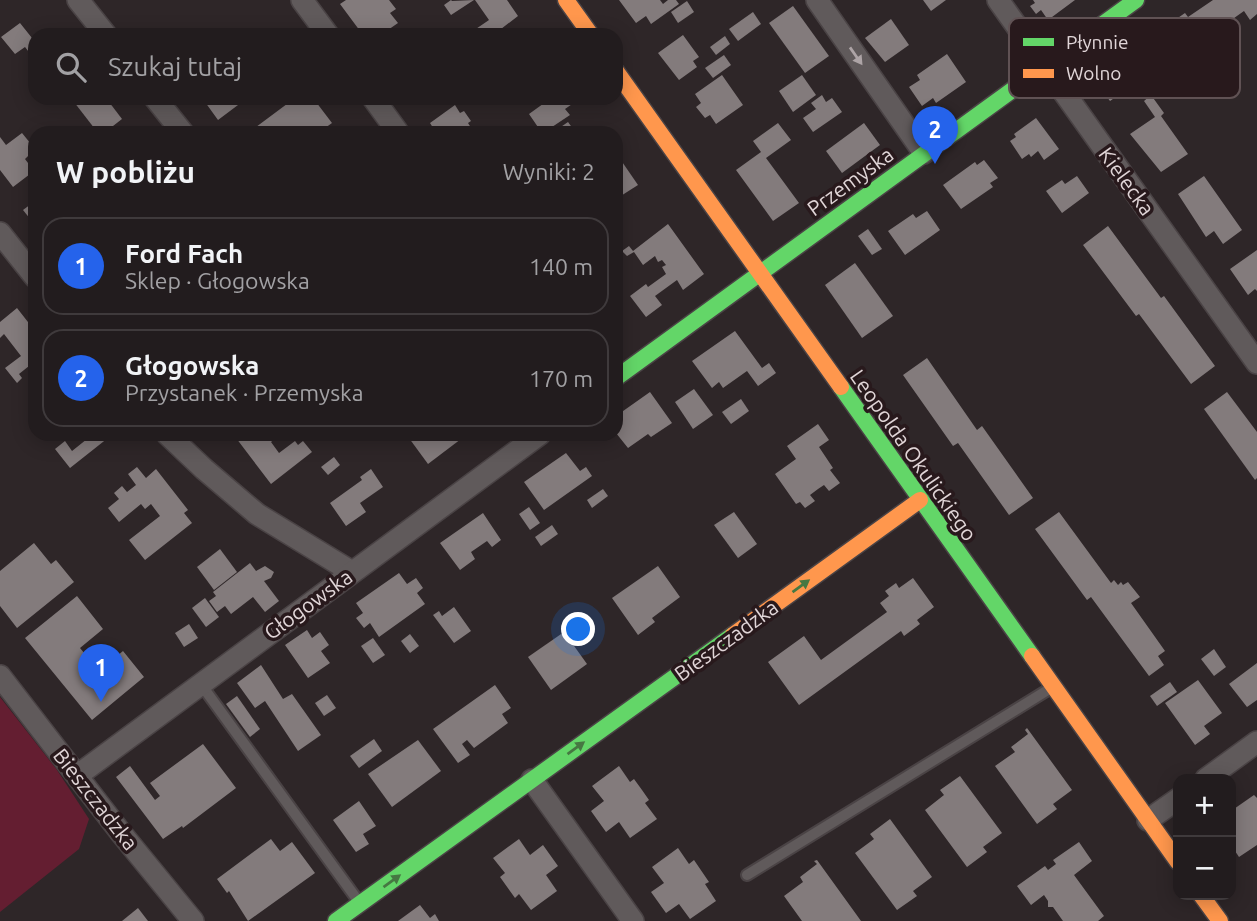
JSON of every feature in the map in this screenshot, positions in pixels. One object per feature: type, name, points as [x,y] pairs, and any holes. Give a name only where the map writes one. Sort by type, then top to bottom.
[{"type":"street","points":[[78,0],[100,28]]},
{"type":"street","points":[[302,0],[323,28]]},
{"type":"street","points":[[566,0],[586,28]]},
{"type":"street","points":[[817,0],[924,153]]},
{"type":"street","name":"Kielecka","points":[[998,0],[1011,18]]},
{"type":"street","name":"Przemyska","points":[[1111,18],[1136,0]]},
{"type":"street","name":"Leopolda Okulickiego","points":[[623,81],[1173,856]]},
{"type":"street","name":"Przemyska","points":[[759,274],[1009,92]]},
{"type":"street","name":"Kielecka","points":[[1068,98],[1257,363]]},
{"type":"street","points":[[161,105],[177,126]]},
{"type":"street","points":[[378,105],[393,126]]},
{"type":"street","points":[[0,233],[28,268]]},
{"type":"street","points":[[623,373],[759,274]]},
{"type":"street","points":[[175,441],[257,514],[352,572]]},
{"type":"street","name":"Głogowska","points":[[78,775],[352,572],[522,441]]},
{"type":"street","name":"Bieszczadzka","points":[[348,915],[920,500]]},
{"type":"street","name":"Bieszczadzka","points":[[0,676],[121,833],[193,921]]},
{"type":"street","points":[[1213,774],[1257,742]]},
{"type":"street","points":[[531,780],[633,921]]},
{"type":"street","points":[[1148,820],[1173,802]]},
{"type":"street","points":[[1205,900],[1220,921]]},
{"type":"lane","name":"Bieszczadzka","points":[[200,683],[348,915]]},
{"type":"lane","points":[[747,875],[1053,686]]},
{"type":"shaded area","points":[[0,697],[57,770],[89,819],[79,849],[0,912]]},
{"type":"building","points":[[346,0],[389,0],[396,9],[390,13],[398,23],[391,28],[358,28],[340,4]]},
{"type":"building","points":[[451,0],[474,0],[451,15],[444,5]]},
{"type":"building","points":[[475,0],[507,0],[518,16],[502,28],[477,28],[489,20]]},
{"type":"building","points":[[619,0],[660,0],[663,4],[668,0],[676,0],[679,4],[651,24],[646,16],[636,23]]},
{"type":"building","points":[[923,0],[946,0],[931,11]]},
{"type":"building","points":[[1033,0],[1075,0],[1051,18],[1047,18],[1041,10],[1036,14],[1030,6],[1035,3]]},
{"type":"building","points":[[1213,0],[1257,0],[1257,14],[1250,20],[1244,11],[1234,18],[1178,18],[1185,13],[1188,17]]},
{"type":"building","points":[[687,1],[694,12],[678,23],[671,12]]},
{"type":"building","points":[[793,6],[829,56],[805,73],[769,23]]},
{"type":"building","points":[[753,12],[761,24],[738,41],[729,29]]},
{"type":"building","points":[[891,19],[909,45],[885,62],[865,38]]},
{"type":"building","points":[[20,23],[28,33],[28,51],[25,47],[15,54],[1,37]]},
{"type":"building","points":[[683,35],[699,57],[693,61],[697,67],[679,80],[658,53]]},
{"type":"building","points":[[725,36],[730,44],[716,55],[710,47]]},
{"type":"building","points":[[947,54],[966,82],[936,103],[933,98],[922,106],[909,87],[920,80],[917,75]]},
{"type":"building","points":[[724,55],[731,65],[713,78],[705,68]]},
{"type":"building","points":[[722,75],[743,105],[716,124],[710,115],[705,118],[696,107],[701,103],[695,94]]},
{"type":"building","points":[[802,75],[816,95],[793,112],[779,91]]},
{"type":"building","points":[[822,95],[826,102],[832,98],[842,112],[813,132],[803,118],[816,109],[811,103]]},
{"type":"building","points":[[1153,98],[1164,113],[1161,116],[1188,154],[1161,172],[1130,134],[1155,117],[1144,101]]},
{"type":"building","points":[[76,105],[111,105],[122,119],[113,126],[93,126]]},
{"type":"building","points":[[207,105],[238,105],[218,120]]},
{"type":"building","points":[[286,105],[318,105],[332,123],[328,126],[257,126]]},
{"type":"building","points":[[455,105],[460,113],[464,111],[471,121],[468,123],[470,126],[432,126],[430,123]]},
{"type":"building","points":[[541,105],[571,105],[565,109],[570,115],[554,126],[537,126],[529,114]]},
{"type":"building","points":[[1036,118],[1059,149],[1044,160],[1038,151],[1031,157],[1029,154],[1022,159],[1010,141],[1016,137],[1014,134]]},
{"type":"building","points":[[778,123],[791,140],[766,158],[799,203],[773,221],[736,170],[761,152],[753,141]]},
{"type":"building","points":[[864,123],[880,145],[842,173],[826,151]]},
{"type":"building","points":[[22,133],[28,140],[28,156],[25,159],[28,163],[28,176],[13,187],[0,170],[0,137],[6,145]]},
{"type":"building","points":[[984,160],[998,178],[990,183],[993,187],[961,209],[943,185],[975,162],[977,165]]},
{"type":"building","points":[[623,163],[638,185],[623,195]]},
{"type":"building","points":[[1077,176],[1089,193],[1062,213],[1046,191],[1062,180],[1065,184]]},
{"type":"building","points":[[1204,176],[1242,230],[1223,244],[1214,231],[1206,237],[1178,194]]},
{"type":"building","points":[[927,211],[940,230],[905,255],[888,231],[913,214],[916,218]]},
{"type":"building","points":[[668,224],[704,274],[683,290],[677,280],[655,296],[662,305],[646,317],[630,296],[666,274],[662,267],[666,265],[662,260],[658,262],[655,256],[643,265],[634,252],[627,256],[623,252],[629,246],[633,251]]},
{"type":"building","points":[[1108,226],[1215,366],[1191,384],[1083,245]]},
{"type":"building","points":[[868,229],[882,249],[872,255],[858,236]]},
{"type":"building","points":[[1257,250],[1257,291],[1255,289],[1248,295],[1230,269]]},
{"type":"building","points":[[855,263],[893,316],[862,338],[825,285]]},
{"type":"building","points":[[17,308],[28,322],[28,367],[19,374],[22,378],[17,383],[5,368],[21,356],[4,334],[0,338],[0,322]]},
{"type":"building","points":[[735,331],[762,368],[769,363],[776,373],[758,386],[747,371],[723,388],[719,382],[712,388],[692,361]]},
{"type":"building","points":[[927,358],[977,430],[982,426],[1033,498],[1009,515],[958,443],[953,446],[903,375]]},
{"type":"building","points":[[694,389],[713,415],[693,429],[675,402]]},
{"type":"building","points":[[650,392],[672,423],[651,437],[648,434],[628,448],[622,441],[623,411]]},
{"type":"building","points":[[1227,392],[1257,432],[1255,480],[1204,409]]},
{"type":"building","points":[[741,399],[749,411],[731,424],[722,412]]},
{"type":"building","points":[[818,424],[829,440],[819,447],[840,483],[829,491],[824,485],[818,489],[810,495],[815,501],[805,508],[800,502],[796,504],[775,474],[796,459],[787,446]]},
{"type":"building","points":[[65,441],[72,451],[84,441],[104,441],[70,468],[55,449]]},
{"type":"building","points":[[238,441],[272,441],[279,453],[295,441],[298,445],[303,441],[312,452],[271,484]]},
{"type":"building","points":[[411,441],[458,441],[428,464]]},
{"type":"building","points":[[566,453],[580,471],[586,467],[592,476],[544,510],[524,482]]},
{"type":"building","points":[[334,457],[340,465],[328,475],[321,467]]},
{"type":"building","points":[[137,467],[146,478],[156,469],[188,510],[184,513],[192,523],[145,560],[129,540],[160,516],[151,504],[145,509],[141,504],[119,522],[108,508],[119,499],[114,493],[122,486],[127,492],[136,485],[128,474]]},
{"type":"building","points":[[371,469],[383,487],[360,503],[366,512],[346,526],[330,503],[362,480],[360,477]]},
{"type":"building","points":[[603,489],[608,496],[592,508],[587,500]]},
{"type":"building","points":[[529,507],[540,523],[530,530],[519,514]]},
{"type":"building","points":[[734,512],[757,544],[738,558],[714,525]]},
{"type":"building","points":[[1059,512],[1111,583],[1114,580],[1118,585],[1128,582],[1140,597],[1131,603],[1165,651],[1158,656],[1164,665],[1149,676],[1091,597],[1087,600],[1035,529]]},
{"type":"building","points":[[483,513],[501,540],[492,547],[487,541],[471,552],[475,559],[460,570],[440,543]]},
{"type":"building","points":[[552,525],[558,534],[541,546],[535,537]]},
{"type":"building","points":[[34,543],[51,564],[56,560],[74,582],[17,628],[0,606],[0,571]]},
{"type":"building","points":[[220,549],[237,572],[214,590],[197,567]]},
{"type":"building","points":[[250,563],[256,571],[265,566],[274,572],[271,578],[264,581],[279,601],[265,612],[253,597],[231,614],[225,606],[217,612],[209,601],[216,596],[213,592]]},
{"type":"building","points":[[658,566],[680,597],[652,618],[655,622],[638,635],[612,598]]},
{"type":"building","points":[[399,573],[407,584],[416,578],[423,588],[417,593],[425,604],[379,637],[370,623],[364,628],[356,618],[363,613],[356,603]]},
{"type":"building","points":[[913,578],[934,607],[917,620],[920,624],[904,636],[901,631],[799,705],[768,662],[804,636],[821,660],[887,612],[880,603],[889,596],[885,591],[896,583],[899,588]]},
{"type":"building","points":[[77,596],[103,629],[80,648],[99,671],[123,651],[144,677],[92,720],[25,638]]},
{"type":"building","points":[[205,598],[219,617],[206,627],[192,608]]},
{"type":"building","points":[[454,607],[471,631],[454,643],[433,615],[439,611],[442,616]]},
{"type":"building","points":[[189,624],[198,638],[184,647],[175,633]]},
{"type":"building","points":[[307,630],[312,638],[320,632],[329,645],[321,651],[330,663],[308,678],[285,645]]},
{"type":"building","points":[[564,632],[587,664],[551,690],[528,657]]},
{"type":"building","points":[[410,634],[419,646],[410,653],[401,641]]},
{"type":"building","points":[[373,638],[385,655],[373,663],[361,646]]},
{"type":"building","points":[[1214,649],[1226,667],[1214,676],[1201,659]]},
{"type":"building","points":[[1257,663],[1257,700],[1247,707],[1229,684]]},
{"type":"building","points":[[261,665],[283,699],[292,694],[321,735],[298,751],[265,701],[255,708],[237,683]]},
{"type":"building","points":[[1198,680],[1222,713],[1204,726],[1210,734],[1195,745],[1165,703]]},
{"type":"building","points":[[1170,682],[1177,692],[1157,706],[1150,696]]},
{"type":"building","points":[[495,685],[511,708],[502,714],[508,723],[474,748],[467,740],[462,744],[470,755],[458,763],[433,729]]},
{"type":"building","points":[[327,695],[336,708],[324,716],[315,703]]},
{"type":"building","points":[[237,696],[260,729],[250,737],[226,704]]},
{"type":"building","points":[[1027,728],[1072,790],[1053,804],[1057,809],[1037,824],[995,766],[1015,752],[1011,747],[1028,734],[1025,730]]},
{"type":"building","points":[[374,739],[382,751],[359,768],[350,756]]},
{"type":"building","points":[[418,740],[441,771],[392,807],[368,774]]},
{"type":"building","points":[[203,744],[236,788],[183,828],[182,826],[163,839],[116,777],[130,766],[155,800],[160,796],[150,783]]},
{"type":"building","points":[[619,766],[630,782],[634,779],[642,790],[649,800],[645,803],[657,819],[630,838],[619,822],[606,832],[591,811],[604,801],[592,786]]},
{"type":"building","points":[[960,776],[1002,833],[983,847],[987,852],[967,867],[925,810],[944,795],[940,790]]},
{"type":"building","points":[[1254,795],[1257,798],[1257,845],[1239,857],[1236,852],[1236,808]]},
{"type":"building","points":[[359,801],[376,826],[363,834],[369,844],[356,852],[333,820]]},
{"type":"building","points":[[890,819],[932,877],[913,891],[917,896],[897,910],[855,853],[874,839],[870,834]]},
{"type":"building","points":[[271,839],[280,851],[292,842],[315,873],[248,921],[229,891],[227,893],[217,879]]},
{"type":"building","points":[[519,839],[530,855],[543,845],[558,866],[546,875],[557,891],[531,910],[519,894],[515,898],[500,877],[505,873],[493,858]]},
{"type":"building","points":[[1079,842],[1092,861],[1074,875],[1104,916],[1098,921],[1063,921],[1053,907],[1048,907],[1044,895],[1031,905],[1017,886],[1045,866],[1048,870],[1056,864],[1053,860]]},
{"type":"building","points":[[678,848],[689,864],[694,860],[709,882],[705,884],[716,901],[690,919],[679,904],[666,913],[651,892],[664,883],[652,867]]},
{"type":"building","points":[[817,860],[861,921],[802,921],[784,896],[803,882],[800,877],[817,864],[814,861]]},
{"type":"building","points":[[420,905],[430,918],[435,914],[439,921],[398,921]]},
{"type":"building","points":[[138,908],[148,921],[122,921]]},
{"type":"traffic: fast","points":[[1111,18],[1136,0]]},
{"type":"traffic: fast","points":[[623,373],[1009,92]]},
{"type":"traffic: fast","points":[[841,387],[1032,656]]},
{"type":"traffic: fast","points":[[336,921],[733,635]]},
{"type":"traffic: slow","points":[[566,0],[586,28]]},
{"type":"traffic: slow","points":[[623,81],[841,387]]},
{"type":"traffic: slow","points":[[733,635],[920,500]]},
{"type":"traffic: slow","points":[[1032,656],[1173,855]]},
{"type":"traffic: slow","points":[[1205,900],[1220,921]]},
{"type":"place","name":"Głogowska","points":[[935,164]]},
{"type":"place","name":"Ford Fach","points":[[101,702]]}]
